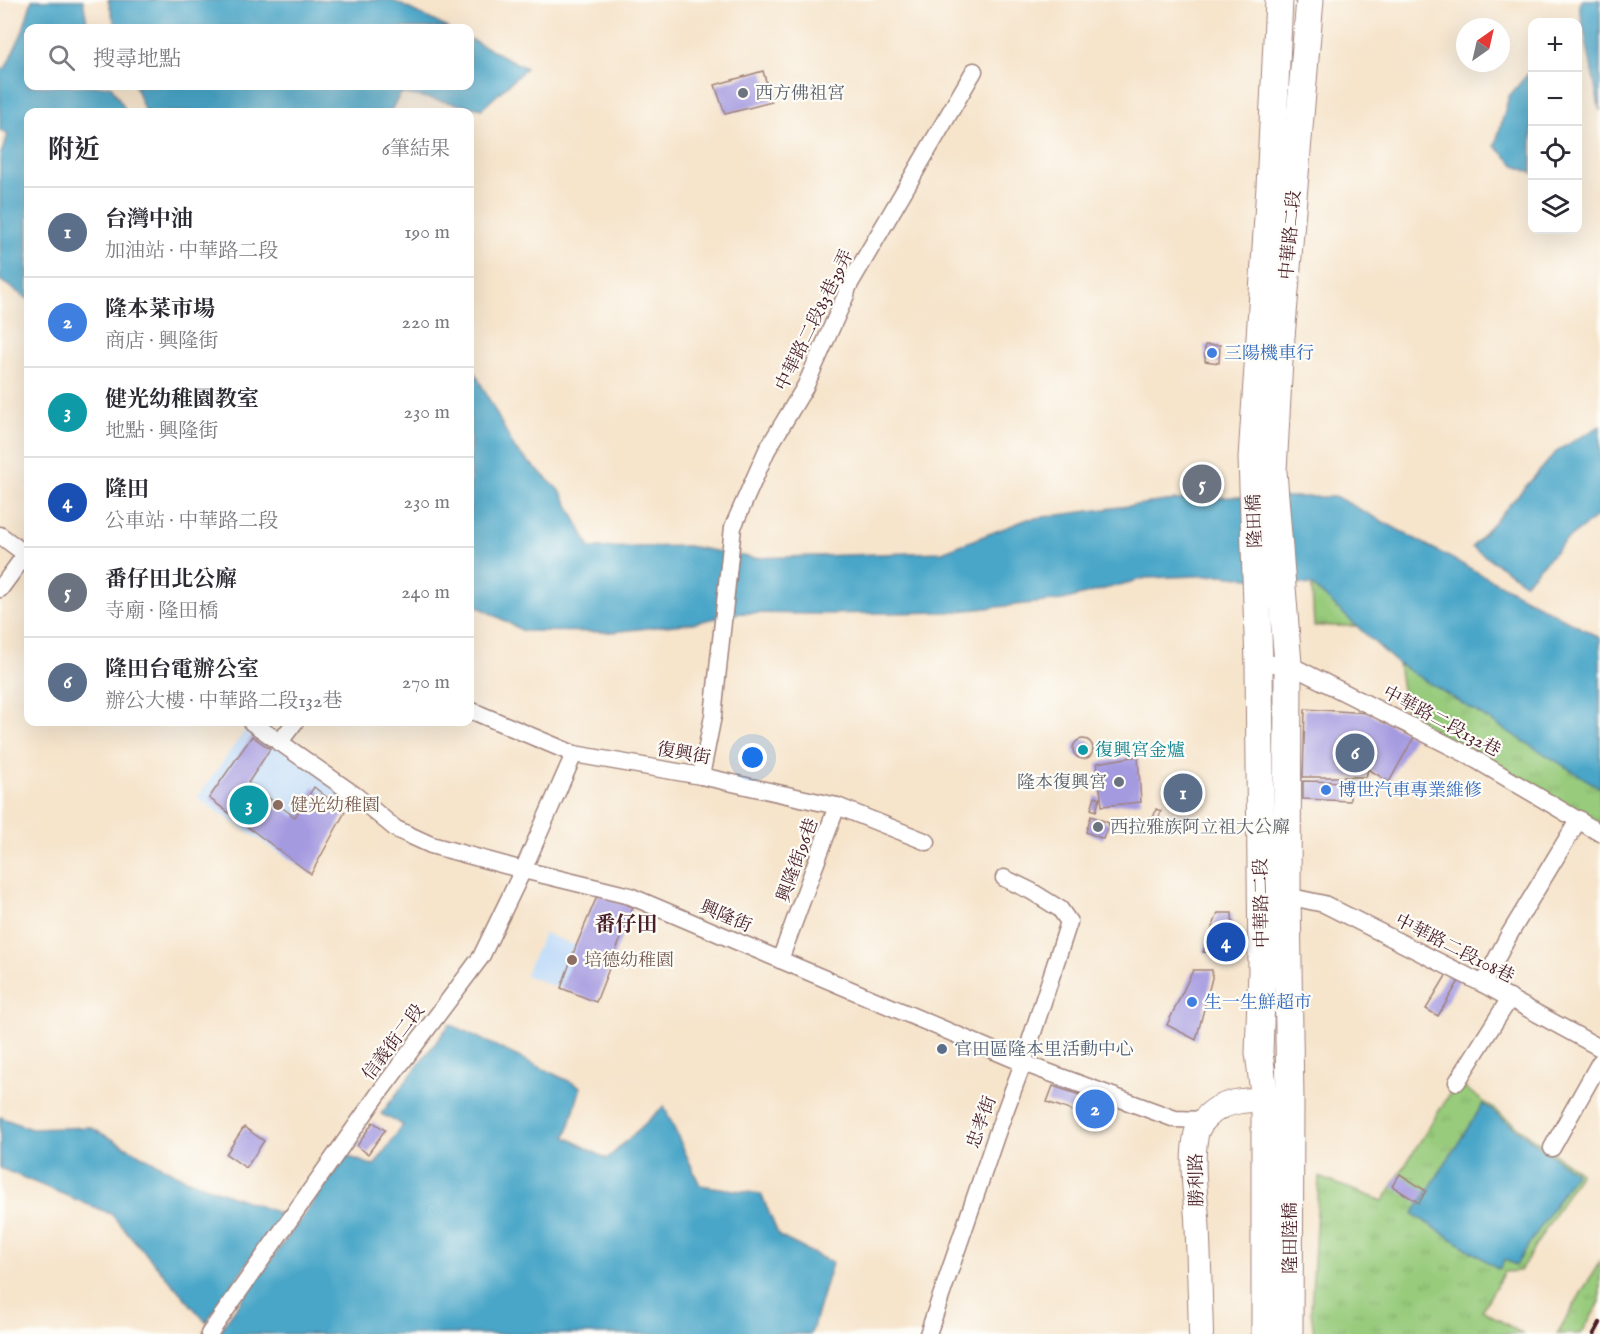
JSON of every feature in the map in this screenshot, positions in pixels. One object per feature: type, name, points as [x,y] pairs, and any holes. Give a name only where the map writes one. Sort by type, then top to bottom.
[{"type":"main road","name":"中華路二段","points":[[1263,464],[1270,187],[1279,0]]},
{"type":"main road","name":"中華路二段","points":[[1263,464],[1279,360],[1310,0]]},
{"type":"main road","name":"隆田橋","points":[[1263,464],[1269,584]]},
{"type":"main road","name":"中華路二段","points":[[1269,584],[1259,664],[1262,970],[1259,1053],[1278,1100],[1290,1142]]},
{"type":"main road","name":"中華路二段","points":[[1265,1185],[1278,1100],[1287,896],[1288,664],[1269,584]]},
{"type":"main road","points":[[1204,1120],[1213,1112],[1232,1103],[1278,1100]]},
{"type":"main road","name":"勝利路","points":[[1201,1334],[1194,1167],[1196,1133],[1204,1120]]},
{"type":"main road","name":"隆田陸橋","points":[[1289,1334],[1290,1142]]},
{"type":"main road","name":"隆田陸橋","points":[[1265,1185],[1265,1334]]},
{"type":"street","name":"中華路二段83巷39弄","points":[[701,776],[713,716],[733,527],[767,450],[804,387],[848,287],[974,71]]},
{"type":"street","points":[[0,536],[24,551]]},
{"type":"street","points":[[0,589],[24,559]]},
{"type":"street","name":"中華路二段132巷","points":[[1259,664],[1288,664],[1466,754],[1600,833]]},
{"type":"street","name":"復興街","points":[[474,713],[574,754],[701,776],[837,806],[927,842]]},
{"type":"street","name":"興隆街","points":[[256,726],[356,795],[396,829],[431,845],[630,896],[1023,1063],[1175,1119],[1204,1120]]},
{"type":"street","points":[[279,743],[292,726]]},
{"type":"street","name":"信義街二段","points":[[209,1334],[382,1089],[482,957],[574,754]]},
{"type":"street","name":"興隆街96巷","points":[[780,960],[837,806]]},
{"type":"street","points":[[1483,984],[1509,935],[1579,819]]},
{"type":"street","name":"忠孝街","points":[[928,1334],[1023,1063],[1068,922],[1060,909],[1004,878]]},
{"type":"street","name":"中華路二段108巷","points":[[1287,896],[1324,904],[1510,998],[1600,1048]]},
{"type":"street","points":[[1457,1082],[1510,998]]},
{"type":"street","points":[[1551,1148],[1600,1062]]},
{"type":"shaded area","name":"健光幼稚園","points":[[248,726],[257,726],[355,795],[311,874],[197,798]]},
{"type":"shaded area","name":"培德幼稚園","points":[[598,894],[633,907],[596,1002],[525,975],[544,933],[576,946]]},
{"type":"shaded area","points":[[1086,1097],[1109,1105],[1103,1121],[1081,1114]]},
{"type":"green space","points":[[1337,497],[1600,671],[1600,833],[1406,714],[1398,664],[1358,626],[1314,626],[1309,528]]},
{"type":"green space","points":[[1457,1082],[1580,1173],[1520,1271],[1504,1272],[1482,1310],[1523,1334],[1314,1334],[1311,1311],[1319,1177],[1383,1201]]},
{"type":"green space","points":[[1600,1261],[1600,1302],[1581,1334],[1557,1334]]},
{"type":"water","points":[[32,0],[83,0],[87,24],[25,24]]},
{"type":"water","points":[[108,0],[392,0],[440,24],[115,24]]},
{"type":"water","points":[[1583,0],[1600,0],[1600,111],[1582,18],[1579,5]]},
{"type":"water","points":[[24,26],[24,90],[114,90],[124,108],[24,108],[24,296],[0,280],[0,156],[8,135],[0,130],[0,67],[5,69]]},
{"type":"water","points":[[474,41],[526,68],[482,109],[401,93],[392,108],[143,108],[137,90],[474,90]]},
{"type":"water","points":[[1528,74],[1528,171],[1516,166],[1495,146],[1509,96]]},
{"type":"water","points":[[474,371],[515,449],[562,493],[590,548],[688,546],[753,558],[942,552],[1028,519],[1174,500],[1232,497],[1337,497],[1600,638],[1600,788],[1398,664],[1312,585],[1222,575],[1146,578],[1063,600],[949,612],[740,613],[693,623],[612,632],[523,631],[474,604]]},
{"type":"water","points":[[1600,426],[1600,514],[1563,543],[1525,583],[1472,547],[1558,450]]},
{"type":"water","points":[[450,1024],[581,1087],[566,1137],[607,1159],[664,1106],[700,1185],[761,1194],[779,1236],[832,1263],[811,1334],[217,1334],[347,1156],[374,1166],[403,1125],[381,1114]]},
{"type":"water","points":[[1483,1104],[1575,1173],[1516,1265],[1505,1260],[1499,1269],[1413,1214]]},
{"type":"water","points":[[0,1117],[31,1129],[90,1127],[185,1179],[282,1214],[206,1322],[111,1214],[0,1168]]},
{"type":"building","name":"西方佛祖宮","points":[[763,71],[772,102],[725,114],[715,85]]},
{"type":"building","name":"三陽機車行","points":[[1205,345],[1220,345],[1219,363],[1205,361]]},
{"type":"building","points":[[1202,476],[1210,481],[1202,492],[1194,488]]},
{"type":"building","points":[[1305,709],[1369,713],[1414,737],[1389,782],[1368,769],[1366,777],[1303,777]]},
{"type":"building","points":[[252,736],[270,749],[248,783],[295,817],[314,787],[345,812],[311,874],[209,798]]},
{"type":"building","name":"復興宮金爐","points":[[1083,739],[1090,742],[1093,749],[1090,756],[1083,759],[1076,756],[1073,749],[1076,742]]},
{"type":"building","name":"隆本復興宮","points":[[1138,756],[1141,802],[1102,806],[1097,763]]},
{"type":"building","name":"博世汽車專業維修","points":[[1303,781],[1350,782],[1350,801],[1303,799]]},
{"type":"building","points":[[1095,796],[1100,798],[1096,811],[1091,809]]},
{"type":"building","points":[[1156,809],[1161,811],[1157,823],[1152,822]]},
{"type":"building","name":"西拉雅族阿立祖大公廨","points":[[1091,816],[1109,823],[1103,839],[1086,832]]},
{"type":"building","name":"培德幼稚園","points":[[598,894],[633,907],[596,1002],[561,988]]},
{"type":"building","points":[[1218,913],[1232,913],[1234,954],[1203,952]]},
{"type":"building","points":[[1450,969],[1462,976],[1438,1016],[1426,1009]]},
{"type":"building","name":"生一生鮮超市","points":[[1193,970],[1212,970],[1196,1040],[1167,1025]]},
{"type":"building","points":[[1053,1086],[1086,1097],[1081,1114],[1047,1102]]},
{"type":"building","points":[[373,1122],[385,1130],[368,1154],[357,1146]]},
{"type":"building","points":[[244,1127],[264,1141],[246,1168],[226,1154]]},
{"type":"building","points":[[1400,1174],[1426,1191],[1419,1203],[1392,1186]]},
{"type":"railway","points":[[1594,1334],[1600,1323]]},
{"type":"place","name":"西方佛祖宮","points":[[743,93]]},
{"type":"place","name":"三陽機車行","points":[[1212,353]]},
{"type":"place","name":"番仔田北公廨","points":[[1202,484]]},
{"type":"place","name":"復興宮金爐","points":[[1083,750]]},
{"type":"place","name":"隆田台電辦公室","points":[[1355,753]]},
{"type":"place","name":"隆本復興宮","points":[[1119,782]]},
{"type":"place","name":"博世汽車專業維修","points":[[1326,790]]},
{"type":"place","name":"台灣中油","points":[[1183,793]]},
{"type":"place","name":"健光幼稚園教室","points":[[249,805]]},
{"type":"place","name":"健光幼稚園","points":[[278,805]]},
{"type":"place","name":"西拉雅族阿立祖大公廨","points":[[1098,827]]},
{"type":"place","name":"隆田","points":[[1226,942]]},
{"type":"place","name":"培德幼稚園","points":[[572,960]]},
{"type":"place","name":"生一生鮮超市","points":[[1192,1002]]},
{"type":"place","name":"官田區隆本里活動中心","points":[[942,1049]]},
{"type":"place","name":"隆本菜市場","points":[[1095,1109]]},
{"type":"district","name":"番仔田","points":[[626,924]]}]
